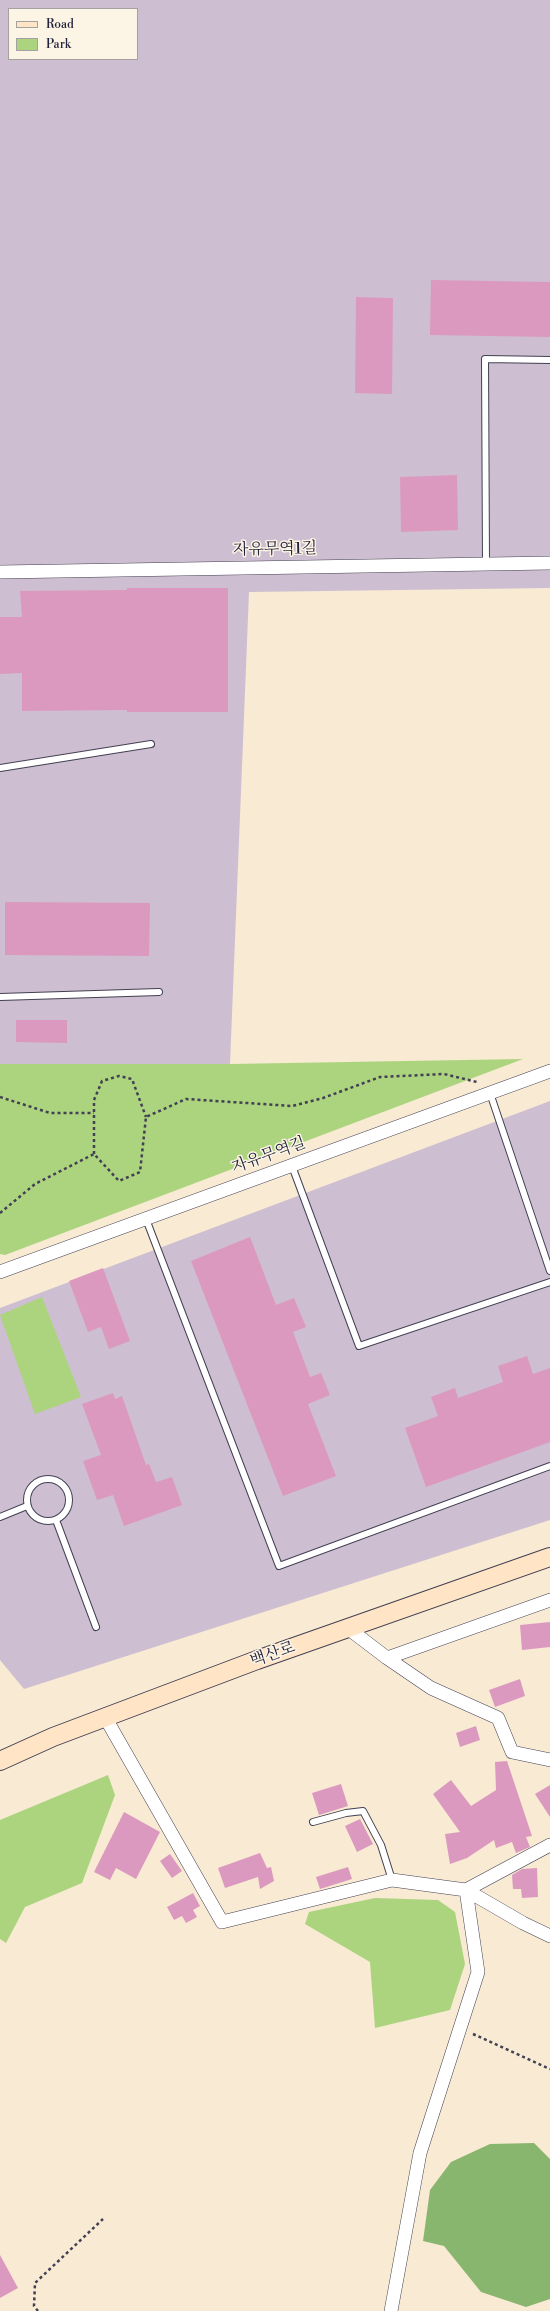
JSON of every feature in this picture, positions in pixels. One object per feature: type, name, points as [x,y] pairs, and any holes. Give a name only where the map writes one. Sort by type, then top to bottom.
[{"type":"main road","name":"백산로","points":[[0,1761],[105,1717],[257,1660],[349,1629],[550,1557]]},
{"type":"street","name":"자유무역1길","points":[[0,572],[550,563]]},
{"type":"street","name":"자유무역길","points":[[0,1272],[550,1071]]},
{"type":"street","points":[[387,1658],[550,1600]]},
{"type":"street","points":[[349,1629],[387,1658],[431,1688],[498,1718],[512,1752],[550,1760]]},
{"type":"street","points":[[105,1717],[222,1922],[392,1880],[466,1890],[523,1923],[550,1936]]},
{"type":"street","points":[[466,1890],[550,1845]]},
{"type":"street","points":[[391,2311],[420,2153],[478,1972],[466,1890]]},
{"type":"lane","points":[[486,564],[485,359],[550,360]]},
{"type":"lane","points":[[0,768],[151,744]]},
{"type":"lane","points":[[0,997],[159,992]]},
{"type":"lane","points":[[490,1094],[550,1272]]},
{"type":"lane","points":[[292,1166],[359,1346],[550,1282]]},
{"type":"lane","points":[[146,1219],[280,1566],[550,1466]]},
{"type":"lane","points":[[42,1479],[56,1480],[66,1490],[69,1496],[66,1510],[56,1520],[42,1521],[30,1513],[27,1506],[28,1493],[31,1487],[42,1479]]},
{"type":"lane","points":[[0,1517],[27,1506]]},
{"type":"lane","points":[[56,1520],[96,1627]]},
{"type":"lane","points":[[313,1822],[346,1813],[363,1812],[381,1845],[392,1880]]},
{"type":"path","points":[[146,1117],[186,1099],[292,1106],[323,1098],[380,1077],[444,1074],[476,1081],[490,1094]]},
{"type":"path","points":[[119,1076],[132,1079],[146,1117],[140,1172],[119,1181],[94,1154],[94,1100],[102,1081],[119,1076]]},
{"type":"path","points":[[0,1098],[50,1113],[94,1113]]},
{"type":"path","points":[[0,1213],[35,1184],[94,1154]]},
{"type":"path","points":[[460,2028],[550,2069]]},
{"type":"path","points":[[38,2311],[34,2306],[35,2283],[103,2219]]},
{"type":"shaded area","points":[[0,0],[550,0],[550,588],[249,592],[230,1064],[0,1064]]},
{"type":"shaded area","points":[[550,1101],[550,1520],[24,1689],[0,1660],[0,1308]]},
{"type":"green space","points":[[523,1059],[5,1255],[0,1254],[0,1064],[230,1064]]},
{"type":"green space","points":[[42,1297],[81,1397],[35,1414],[0,1315]]},
{"type":"green space","points":[[108,1775],[115,1795],[82,1883],[25,1907],[6,1943],[0,1939],[0,1820]]},
{"type":"green space","points":[[375,1898],[438,1900],[455,1912],[465,1964],[450,2010],[375,2028],[370,1962],[305,1924],[309,1912]]},
{"type":"green space","points":[[534,2143],[550,2159],[550,2299],[526,2307],[481,2292],[444,2246],[423,2241],[430,2190],[451,2162],[490,2144]]},
{"type":"building","points":[[431,280],[550,282],[550,337],[430,335]]},
{"type":"building","points":[[356,297],[393,298],[392,394],[355,393]]},
{"type":"building","points":[[457,475],[458,530],[401,532],[400,477]]},
{"type":"building","points":[[127,588],[228,588],[228,712],[127,712],[127,710],[22,711],[22,673],[0,674],[0,617],[22,617],[20,591],[127,590]]},
{"type":"building","points":[[5,902],[150,903],[149,956],[5,955]]},
{"type":"building","points":[[16,1020],[67,1020],[67,1043],[16,1042]]},
{"type":"building","points":[[250,1237],[276,1305],[294,1298],[306,1327],[293,1332],[310,1377],[321,1373],[330,1395],[308,1404],[336,1476],[283,1496],[191,1261]]},
{"type":"building","points":[[103,1268],[130,1341],[109,1349],[101,1327],[88,1332],[69,1281]]},
{"type":"building","points":[[527,1356],[533,1374],[550,1368],[550,1442],[426,1487],[405,1428],[438,1416],[431,1397],[455,1388],[458,1398],[503,1382],[498,1366]]},
{"type":"building","points":[[113,1393],[115,1399],[122,1396],[146,1465],[149,1464],[156,1482],[172,1477],[182,1505],[124,1526],[113,1495],[97,1500],[83,1461],[101,1455],[82,1404]]},
{"type":"building","points":[[550,1622],[550,1647],[522,1650],[520,1625]]},
{"type":"building","points":[[520,1679],[525,1696],[495,1707],[489,1690]]},
{"type":"building","points":[[476,1726],[480,1740],[460,1747],[456,1733]]},
{"type":"building","points":[[507,1761],[532,1836],[526,1837],[530,1847],[516,1853],[512,1842],[496,1848],[494,1840],[467,1858],[450,1864],[445,1834],[460,1832],[433,1794],[451,1780],[471,1806],[496,1790],[495,1762]]},
{"type":"building","points":[[341,1784],[348,1806],[319,1815],[312,1793]]},
{"type":"building","points":[[550,1785],[550,1817],[535,1794]]},
{"type":"building","points":[[124,1812],[160,1832],[136,1879],[116,1868],[110,1880],[94,1872]]},
{"type":"building","points":[[360,1819],[373,1844],[357,1852],[345,1826]]},
{"type":"building","points":[[260,1853],[267,1868],[271,1867],[274,1881],[260,1889],[258,1877],[225,1888],[218,1868]]},
{"type":"building","points":[[170,1854],[182,1871],[172,1878],[160,1861]]},
{"type":"building","points":[[348,1867],[352,1879],[320,1889],[316,1877]]},
{"type":"building","points":[[537,1868],[538,1897],[522,1898],[521,1889],[513,1889],[512,1875],[522,1869]]},
{"type":"building","points":[[193,1893],[200,1906],[193,1910],[197,1917],[186,1923],[182,1916],[174,1920],[167,1907]]},
{"type":"building","points":[[0,2255],[18,2288],[0,2298]]}]
